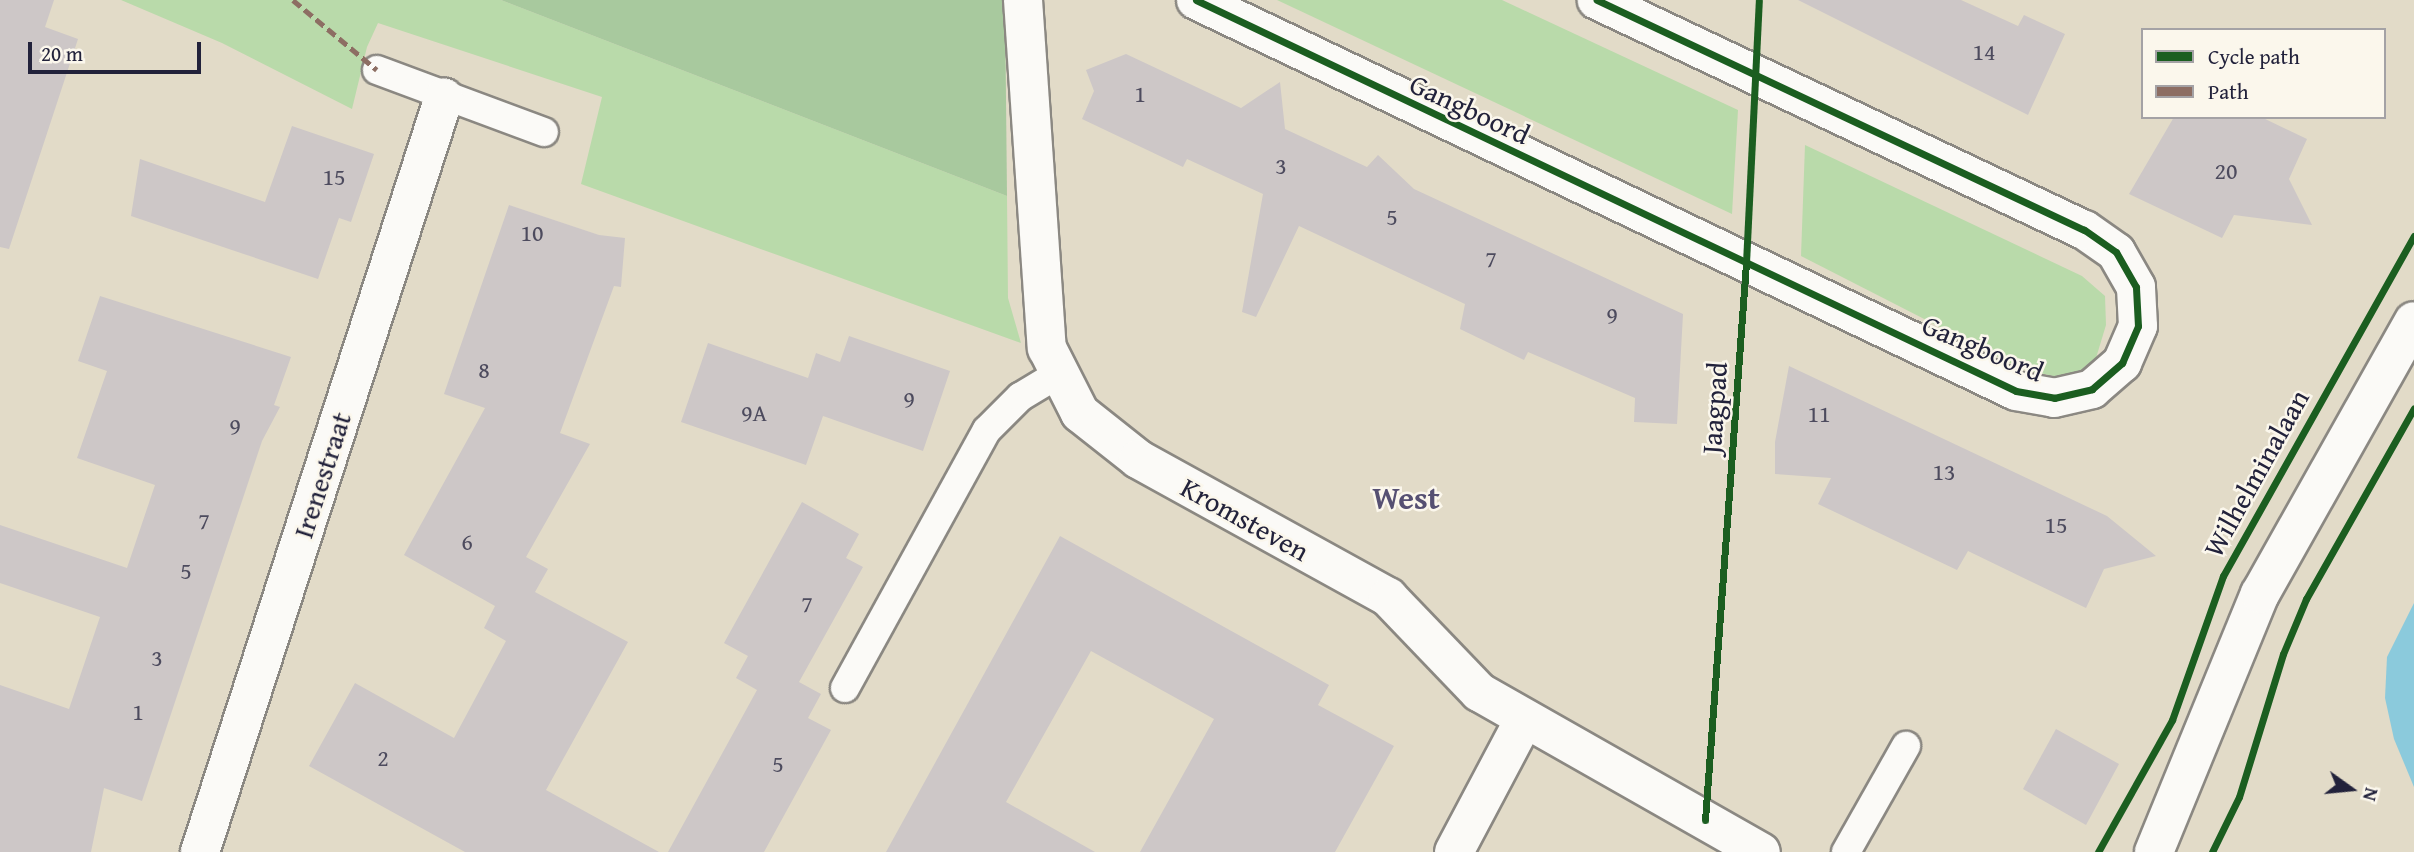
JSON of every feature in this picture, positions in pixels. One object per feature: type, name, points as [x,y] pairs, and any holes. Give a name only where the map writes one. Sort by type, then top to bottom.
[{"type":"street","name":"Kromsteven","points":[[1023,0],[1047,348],[1080,413],[1138,460],[1388,597],[1479,692],[1524,720],[1761,852]]},
{"type":"street","name":"Gangboord","points":[[1196,0],[2016,391],[2054,398],[2092,389],[2122,363],[2138,326],[2136,287],[2116,252],[2095,237],[1597,0]]},
{"type":"street","name":"Irenestraat","points":[[200,852],[443,97]]},
{"type":"street","points":[[2154,852],[2260,594],[2414,321]]},
{"type":"street","points":[[1454,852],[1524,720]]},
{"type":"lane","points":[[377,70],[443,97],[544,132]]},
{"type":"lane","points":[[845,688],[987,430],[1020,397],[1060,373]]},
{"type":"lane","points":[[1846,852],[1906,746]]},
{"type":"green space","points":[[121,0],[501,0],[1007,196],[1008,298],[1021,343],[581,184],[602,97],[378,23],[367,47],[352,109],[222,43]]},
{"type":"green space","points":[[501,0],[1005,0],[1007,196]]},
{"type":"green space","points":[[1277,0],[1502,0],[1738,110],[1732,214]]},
{"type":"green space","points":[[1805,145],[2082,276],[2105,296],[2106,325],[2096,358],[2071,380],[2022,369],[1801,256]]},
{"type":"water","points":[[2414,603],[2414,787],[2394,739],[2385,698],[2387,657]]},
{"type":"building","points":[[0,0],[54,0],[45,27],[78,39],[9,249],[0,247]]},
{"type":"building","points":[[1798,0],[1961,0],[2018,26],[2024,15],[2065,34],[2028,115]]},
{"type":"building","points":[[1126,54],[1241,108],[1280,82],[1285,129],[1367,167],[1378,155],[1414,189],[1683,314],[1677,424],[1634,422],[1635,398],[1528,352],[1524,360],[1460,329],[1465,304],[1299,226],[1256,317],[1242,312],[1263,194],[1187,159],[1183,167],[1082,119],[1094,91],[1086,70]]},
{"type":"building","points":[[2173,119],[2265,119],[2307,139],[2289,179],[2312,225],[2234,215],[2222,238],[2129,194]]},
{"type":"building","points":[[292,126],[374,154],[351,222],[339,218],[318,279],[131,216],[140,159],[265,202]]},
{"type":"building","points":[[509,205],[599,235],[625,238],[621,287],[614,286],[560,433],[590,444],[526,557],[548,569],[535,592],[628,642],[546,790],[659,852],[465,852],[309,766],[355,683],[454,738],[506,641],[484,628],[495,606],[404,555],[485,408],[444,394]]},
{"type":"building","points":[[100,296],[291,357],[274,405],[280,407],[262,441],[142,801],[104,788],[91,852],[0,852],[0,685],[69,709],[100,617],[0,583],[0,525],[127,568],[155,485],[77,458],[107,371],[78,361]]},
{"type":"building","points":[[849,336],[950,371],[923,451],[823,416],[806,465],[681,422],[708,343],[808,378],[816,353],[840,362]]},
{"type":"building","points":[[1789,366],[2107,516],[2156,556],[2104,569],[2086,608],[1968,551],[1957,570],[1818,504],[1831,478],[1775,474],[1775,442]]},
{"type":"building","points":[[802,502],[859,534],[846,558],[863,567],[799,682],[821,694],[808,718],[831,730],[764,852],[668,852],[757,690],[736,678],[748,656],[724,643]]},
{"type":"building","points":[[1060,536],[1329,685],[1318,705],[1394,746],[1335,852],[1140,852],[1214,719],[1091,651],[1006,802],[1095,852],[886,852]]},
{"type":"building","points":[[2056,729],[2119,764],[2086,825],[2023,789]]},
{"type":"marked path","points":[[293,0],[377,70]]},
{"type":"cycle path","points":[[1196,0],[2016,391],[2054,398],[2092,389],[2122,363],[2138,326],[2136,287],[2116,252],[2084,230],[1597,0]]},
{"type":"cycle path","name":"Jaagpad","points":[[1705,820],[1746,263],[1759,0]]},
{"type":"cycle path","name":"Wilhelminalaan","points":[[2098,852],[2172,720],[2223,576],[2414,236]]},
{"type":"cycle path","points":[[2212,852],[2239,797],[2283,654],[2306,599],[2414,408]]},
{"type":"district","name":"West","points":[[1406,498]]}]
